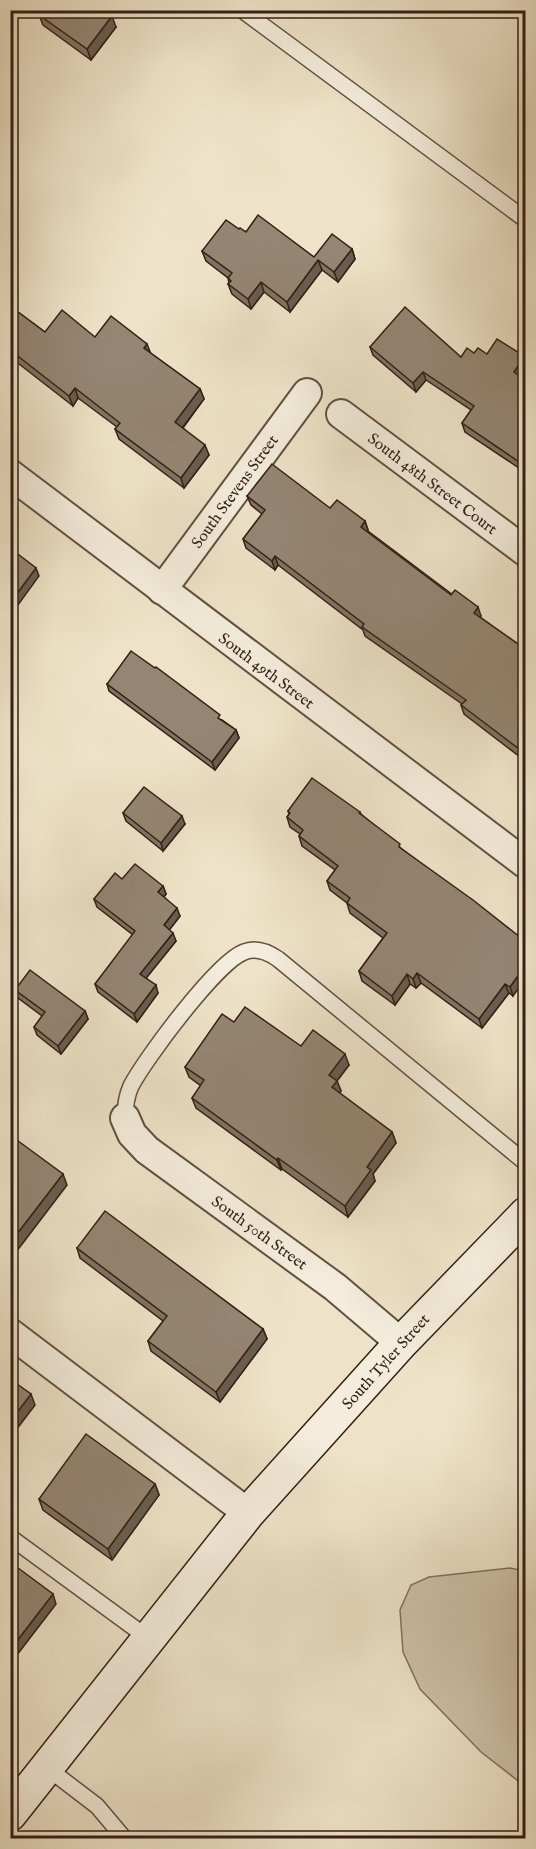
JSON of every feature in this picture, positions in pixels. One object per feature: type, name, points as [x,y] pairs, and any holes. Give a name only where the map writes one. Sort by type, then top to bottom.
[{"type":"main road","name":"South Tyler Street","points":[[10,1814],[248,1513],[401,1343],[525,1214]]},
{"type":"street","name":"South Stevens Street","points":[[162,590],[307,393]]},
{"type":"street","name":"South 48th Street Court","points":[[341,414],[525,552]]},
{"type":"street","name":"South 49th Street","points":[[10,474],[525,864]]},
{"type":"street","name":"South 50th Street","points":[[125,1118],[132,1134],[147,1150],[335,1287],[401,1343]]},
{"type":"street","points":[[10,1333],[248,1513]]},
{"type":"lane","points":[[242,10],[525,220]]},
{"type":"lane","points":[[125,1118],[127,1097],[131,1087],[164,1038],[216,972],[231,958],[246,950],[254,950],[271,954],[278,959],[525,1163]]},
{"type":"lane","points":[[10,1537],[148,1638]]},
{"type":"lane","points":[[46,1767],[97,1806],[124,1839]]},
{"type":"shaded area","points":[[510,1568],[525,1571],[525,1789],[481,1752],[420,1689],[403,1652],[400,1610],[411,1585],[429,1577]]},
{"type":"building","points":[[42,10],[104,10],[112,16],[87,49],[39,15]]},
{"type":"building","points":[[258,215],[314,257],[332,234],[352,249],[334,272],[318,260],[287,302],[261,282],[248,299],[228,284],[231,281],[228,278],[232,273],[202,251],[226,220],[246,232]]},
{"type":"building","points":[[10,306],[45,332],[62,310],[95,337],[111,316],[147,344],[144,348],[200,389],[175,422],[205,445],[181,478],[115,429],[120,423],[75,388],[69,396],[10,350]]},
{"type":"building","points":[[405,307],[461,357],[467,348],[474,353],[478,348],[487,354],[497,339],[524,356],[514,372],[525,380],[525,466],[462,423],[474,406],[423,372],[413,383],[370,347]]},
{"type":"building","points":[[272,464],[330,508],[337,500],[365,521],[361,527],[451,595],[455,590],[478,607],[474,613],[525,649],[525,762],[520,757],[523,752],[461,705],[466,700],[362,627],[364,624],[275,556],[272,561],[243,539],[265,510],[247,496]]},
{"type":"building","points":[[10,548],[36,568],[10,603]]},
{"type":"building","points":[[131,651],[220,715],[218,718],[236,730],[212,762],[107,684]]},
{"type":"building","points":[[312,778],[360,812],[400,844],[399,847],[525,941],[525,966],[510,987],[505,984],[479,1019],[417,973],[413,979],[407,974],[392,996],[359,971],[387,933],[347,903],[350,898],[327,881],[338,866],[299,836],[303,830],[287,817],[290,813],[288,811]]},
{"type":"building","points":[[144,787],[182,816],[161,843],[123,813]]},
{"type":"building","points":[[135,864],[163,886],[158,892],[177,908],[164,925],[173,933],[140,974],[156,985],[134,1014],[95,984],[135,931],[94,899],[115,873],[122,879]]},
{"type":"building","points":[[30,970],[85,1011],[58,1046],[34,1027],[45,1012],[15,990]]},
{"type":"building","points":[[245,1007],[301,1046],[313,1030],[345,1054],[329,1075],[337,1081],[332,1087],[392,1132],[367,1167],[371,1170],[345,1206],[192,1098],[204,1080],[185,1067],[222,1014],[234,1022]]},
{"type":"building","points":[[10,1135],[63,1174],[10,1243]]},
{"type":"building","points":[[105,1211],[263,1329],[216,1392],[148,1341],[167,1316],[77,1248]]},
{"type":"building","points":[[10,1379],[31,1394],[10,1422]]},
{"type":"building","points":[[86,1434],[155,1484],[108,1549],[39,1499]]},
{"type":"building","points":[[10,1562],[53,1594],[10,1650]]}]
